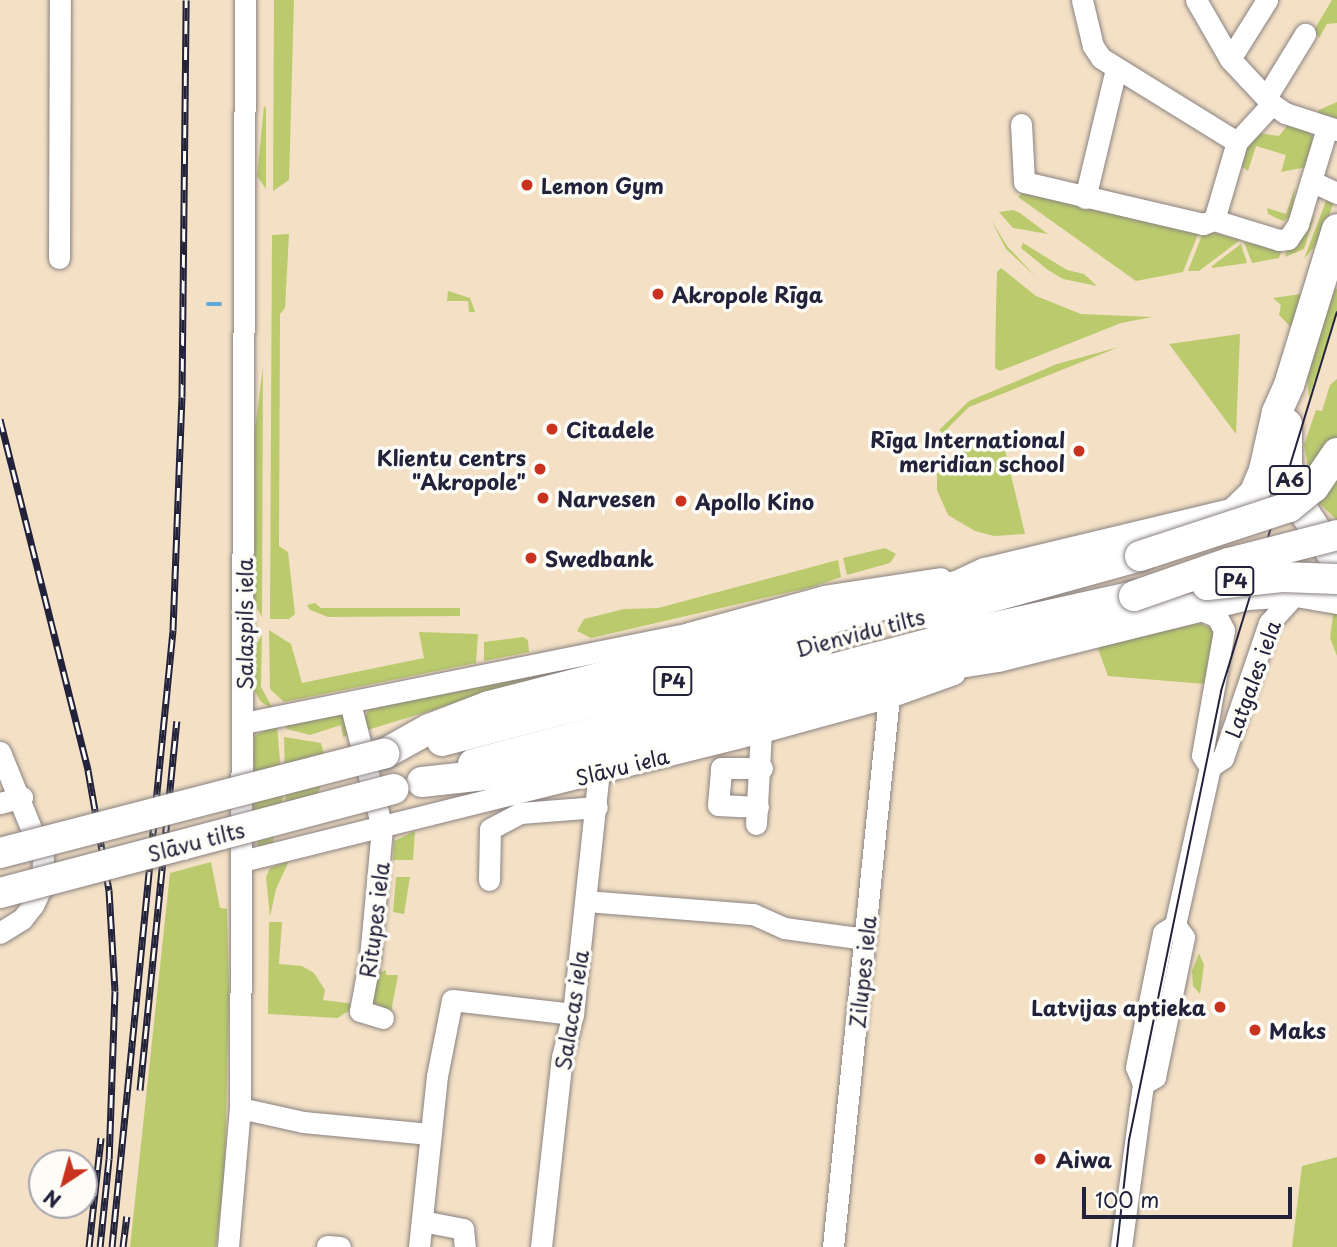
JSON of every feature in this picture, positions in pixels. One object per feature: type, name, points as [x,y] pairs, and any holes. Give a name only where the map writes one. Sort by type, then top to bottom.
[{"type":"highway","name":"A6","points":[[1337,229],[1289,385],[1285,442],[1289,478],[1295,498],[1337,562]]},
{"type":"highway","points":[[1289,385],[1297,410],[1306,487],[1337,528]]},
{"type":"highway","points":[[1147,544],[1244,507],[1264,470],[1276,412],[1289,385]]},
{"type":"highway","name":"P4","points":[[1147,544],[1289,507],[1314,487],[1337,453]]},
{"type":"highway","name":"Dienvidu tilts","points":[[393,789],[422,782],[504,753],[966,619],[1147,544],[1337,515]]},
{"type":"highway","name":"Dienvidu tilts","points":[[384,754],[966,619],[1141,607],[1229,563],[1337,535]]},
{"type":"highway","points":[[384,754],[429,729],[489,706],[957,586],[985,573],[1147,544],[1172,537],[1186,551],[1195,582],[1185,603],[1141,607],[998,657],[915,670],[513,772],[422,782]]},
{"type":"highway","name":"P4","points":[[1141,607],[1246,580],[1337,579]]},
{"type":"highway","points":[[1141,607],[1199,608],[1247,595],[1297,592],[1337,599]]},
{"type":"highway","name":"Slāvu tilts","points":[[0,853],[384,754]]},
{"type":"highway","name":"Slāvu tilts","points":[[0,893],[393,789]]},
{"type":"street","points":[[59,258],[60,0]]},
{"type":"street","name":"Salaspils iela","points":[[228,1247],[240,1108],[244,723],[245,0]]},
{"type":"street","points":[[1082,0],[1093,46],[1116,69],[1237,142]]},
{"type":"street","points":[[1021,124],[1024,182],[1203,224],[1214,220],[1288,239],[1298,224],[1311,181],[1332,129],[1270,100],[1230,59],[1196,0]]},
{"type":"street","points":[[1230,59],[1267,0]]},
{"type":"street","points":[[1214,220],[1237,142],[1270,100],[1305,34]]},
{"type":"street","points":[[1085,198],[1116,69]]},
{"type":"street","points":[[1311,181],[1337,193]]},
{"type":"street","points":[[244,723],[689,634],[824,596],[985,573]]},
{"type":"street","name":"Latgales iela","points":[[1121,1247],[1143,1084],[1136,1072],[1163,933],[1175,925],[1210,767],[1223,758],[1269,623],[1297,592]]},
{"type":"street","name":"Latgales iela","points":[[1199,608],[1217,617],[1224,629],[1202,755],[1210,767]]},
{"type":"street","name":"Slāvu iela","points":[[242,861],[761,732],[889,697],[998,657]]},
{"type":"street","name":"Zilupes iela","points":[[833,1247],[889,697]]},
{"type":"street","name":"Rītupes iela","points":[[351,703],[382,828],[370,958],[360,1011],[383,1018]]},
{"type":"street","points":[[761,732],[762,768],[757,816],[718,806],[721,768],[762,768]]},
{"type":"street","points":[[0,752],[22,797],[43,858],[42,886],[22,919],[0,933]]},
{"type":"street","name":"Salacas iela","points":[[541,1247],[562,1057],[573,1014],[599,772]]},
{"type":"street","points":[[0,803],[22,797]]},
{"type":"street","points":[[489,880],[490,829],[520,813],[597,807]]},
{"type":"street","points":[[586,901],[753,914],[784,928],[865,939]]},
{"type":"street","points":[[419,1247],[429,1134],[452,1000],[573,1014]]},
{"type":"street","points":[[240,1108],[303,1122],[429,1134]]},
{"type":"street","points":[[422,1221],[463,1229],[464,1247]]},
{"type":"green space","points":[[274,0],[294,0],[289,180],[273,191]]},
{"type":"green space","points":[[1332,0],[1337,0],[1337,23],[1327,24],[1319,38],[1314,30]]},
{"type":"green space","points":[[1337,102],[1337,118],[1318,114],[1319,110]]},
{"type":"green space","points":[[264,106],[266,108],[266,189],[257,176]]},
{"type":"green space","points":[[1290,122],[1307,129],[1313,138],[1307,167],[1281,172],[1286,155],[1256,146],[1248,171],[1241,166],[1244,144],[1259,133],[1279,136]]},
{"type":"green space","points":[[1295,187],[1292,216],[1283,221],[1268,214],[1267,208],[1286,214]]},
{"type":"green space","points":[[1026,189],[1200,229],[1183,272],[1136,281],[1018,197]]},
{"type":"green space","points":[[1329,193],[1335,198],[1321,239],[1304,259]]},
{"type":"green space","points":[[1013,210],[1048,234],[1013,228],[999,212]]},
{"type":"green space","points":[[1315,215],[1304,249],[1285,257],[1287,250],[1298,243]]},
{"type":"green space","points":[[991,220],[1007,246],[1036,277],[1006,249]]},
{"type":"green space","points":[[1204,230],[1240,240],[1199,271],[1188,271]]},
{"type":"green space","points":[[289,234],[285,308],[280,314],[279,546],[288,552],[295,614],[289,619],[270,619],[272,235]]},
{"type":"green space","points":[[1244,242],[1282,249],[1279,258],[1252,263]]},
{"type":"green space","points":[[1023,243],[1067,270],[1084,274],[1097,286],[1063,279],[1021,248]]},
{"type":"green space","points":[[1241,244],[1247,263],[1212,268],[1212,266]]},
{"type":"green space","points":[[1001,268],[1036,296],[1081,314],[1152,317],[1121,323],[1000,371],[995,368],[997,272]]},
{"type":"green space","points":[[1332,288],[1337,289],[1337,311],[1309,398],[1307,378]]},
{"type":"green space","points":[[448,291],[470,298],[475,312],[469,312],[468,301],[447,301]]},
{"type":"green space","points":[[1308,293],[1293,329],[1279,315],[1281,305],[1273,298]]},
{"type":"green space","points":[[1240,334],[1236,434],[1169,344]]},
{"type":"green space","points":[[1119,347],[969,407],[943,433],[939,430],[969,401],[1057,364]]},
{"type":"green space","points":[[263,367],[262,617],[254,603],[255,429]]},
{"type":"green space","points":[[1337,379],[1337,520],[1319,503],[1312,489],[1304,445],[1316,410],[1322,411],[1330,385]]},
{"type":"green space","points":[[1001,433],[1025,534],[994,536],[975,531],[948,515],[937,490],[937,473],[946,461],[986,436]]},
{"type":"green space","points":[[885,548],[896,554],[890,563],[847,575],[843,558]]},
{"type":"green space","points":[[838,560],[841,577],[812,587],[591,638],[577,631],[584,619],[624,609],[658,608]]},
{"type":"green space","points":[[315,603],[321,608],[460,608],[460,616],[328,617],[310,610],[307,605]]},
{"type":"green space","points":[[1320,610],[1337,612],[1337,656],[1330,638],[1333,615]]},
{"type":"green space","points":[[767,620],[518,684],[364,731],[362,721],[371,707]]},
{"type":"green space","points":[[1200,623],[1214,630],[1205,684],[1108,676],[1097,646]]},
{"type":"green space","points":[[269,630],[291,644],[302,683],[424,658],[419,632],[478,634],[476,663],[284,702],[270,689]]},
{"type":"green space","points":[[262,635],[261,687],[273,709],[261,702],[254,690],[254,648]]},
{"type":"green space","points":[[523,637],[528,640],[529,652],[484,661],[484,642]]},
{"type":"green space","points":[[344,713],[350,735],[343,737],[341,725],[310,735],[287,729],[284,724]]},
{"type":"green space","points":[[277,725],[283,797],[271,849],[258,850],[253,805],[254,736]]},
{"type":"green space","points":[[284,737],[321,743],[325,775],[316,798],[286,811]]},
{"type":"green space","points":[[415,831],[413,860],[393,860],[394,841]]},
{"type":"green space","points":[[289,861],[276,889],[270,917],[266,877],[270,868]]},
{"type":"green space","points":[[211,862],[220,908],[227,909],[229,989],[225,1171],[216,1247],[130,1247],[170,873]]},
{"type":"green space","points":[[396,877],[410,877],[404,914],[393,912]]},
{"type":"green space","points":[[269,922],[282,922],[279,964],[302,966],[314,973],[325,990],[323,1000],[354,1004],[348,1011],[338,1018],[268,1014]]},
{"type":"green space","points":[[1199,953],[1204,965],[1200,994],[1193,986],[1192,971]]},
{"type":"green space","points":[[386,970],[386,975],[398,975],[391,1012],[381,1014],[381,1006],[371,1002],[378,973]]},
{"type":"green space","points":[[1337,1157],[1337,1247],[1292,1247],[1302,1166]]},
{"type":"waterway","points":[[208,304],[220,304]]},
{"type":"tram line","points":[[1117,1247],[1129,1140],[1221,691],[1337,312]]},
{"type":"railway","points":[[112,1247],[173,630],[182,397],[186,0]]},
{"type":"railway","points":[[0,419],[88,770],[109,890],[115,991],[109,1159],[100,1247]]},
{"type":"railway","points":[[140,1090],[177,721]]},
{"type":"railway","points":[[89,1247],[101,1138]]},
{"type":"railway","points":[[123,1247],[127,1216]]},
{"type":"place","name":"Lemon Gym","points":[[527,185]]},
{"type":"place","name":"Akropole Rīga","points":[[658,294]]},
{"type":"place","name":"Citadele","points":[[552,429]]},
{"type":"place","name":"Rīga International meridian school","points":[[1079,451]]},
{"type":"place","name":"Klientu centrs \"Akropole\"","points":[[540,469]]},
{"type":"place","name":"Narvesen","points":[[543,498]]},
{"type":"place","name":"Apollo Kino","points":[[681,501]]},
{"type":"place","name":"Swedbank","points":[[531,558]]},
{"type":"place","name":"Latvijas aptieka","points":[[1220,1007]]},
{"type":"place","name":"Maks","points":[[1255,1030]]},
{"type":"place","name":"Aiwa","points":[[1040,1159]]}]
